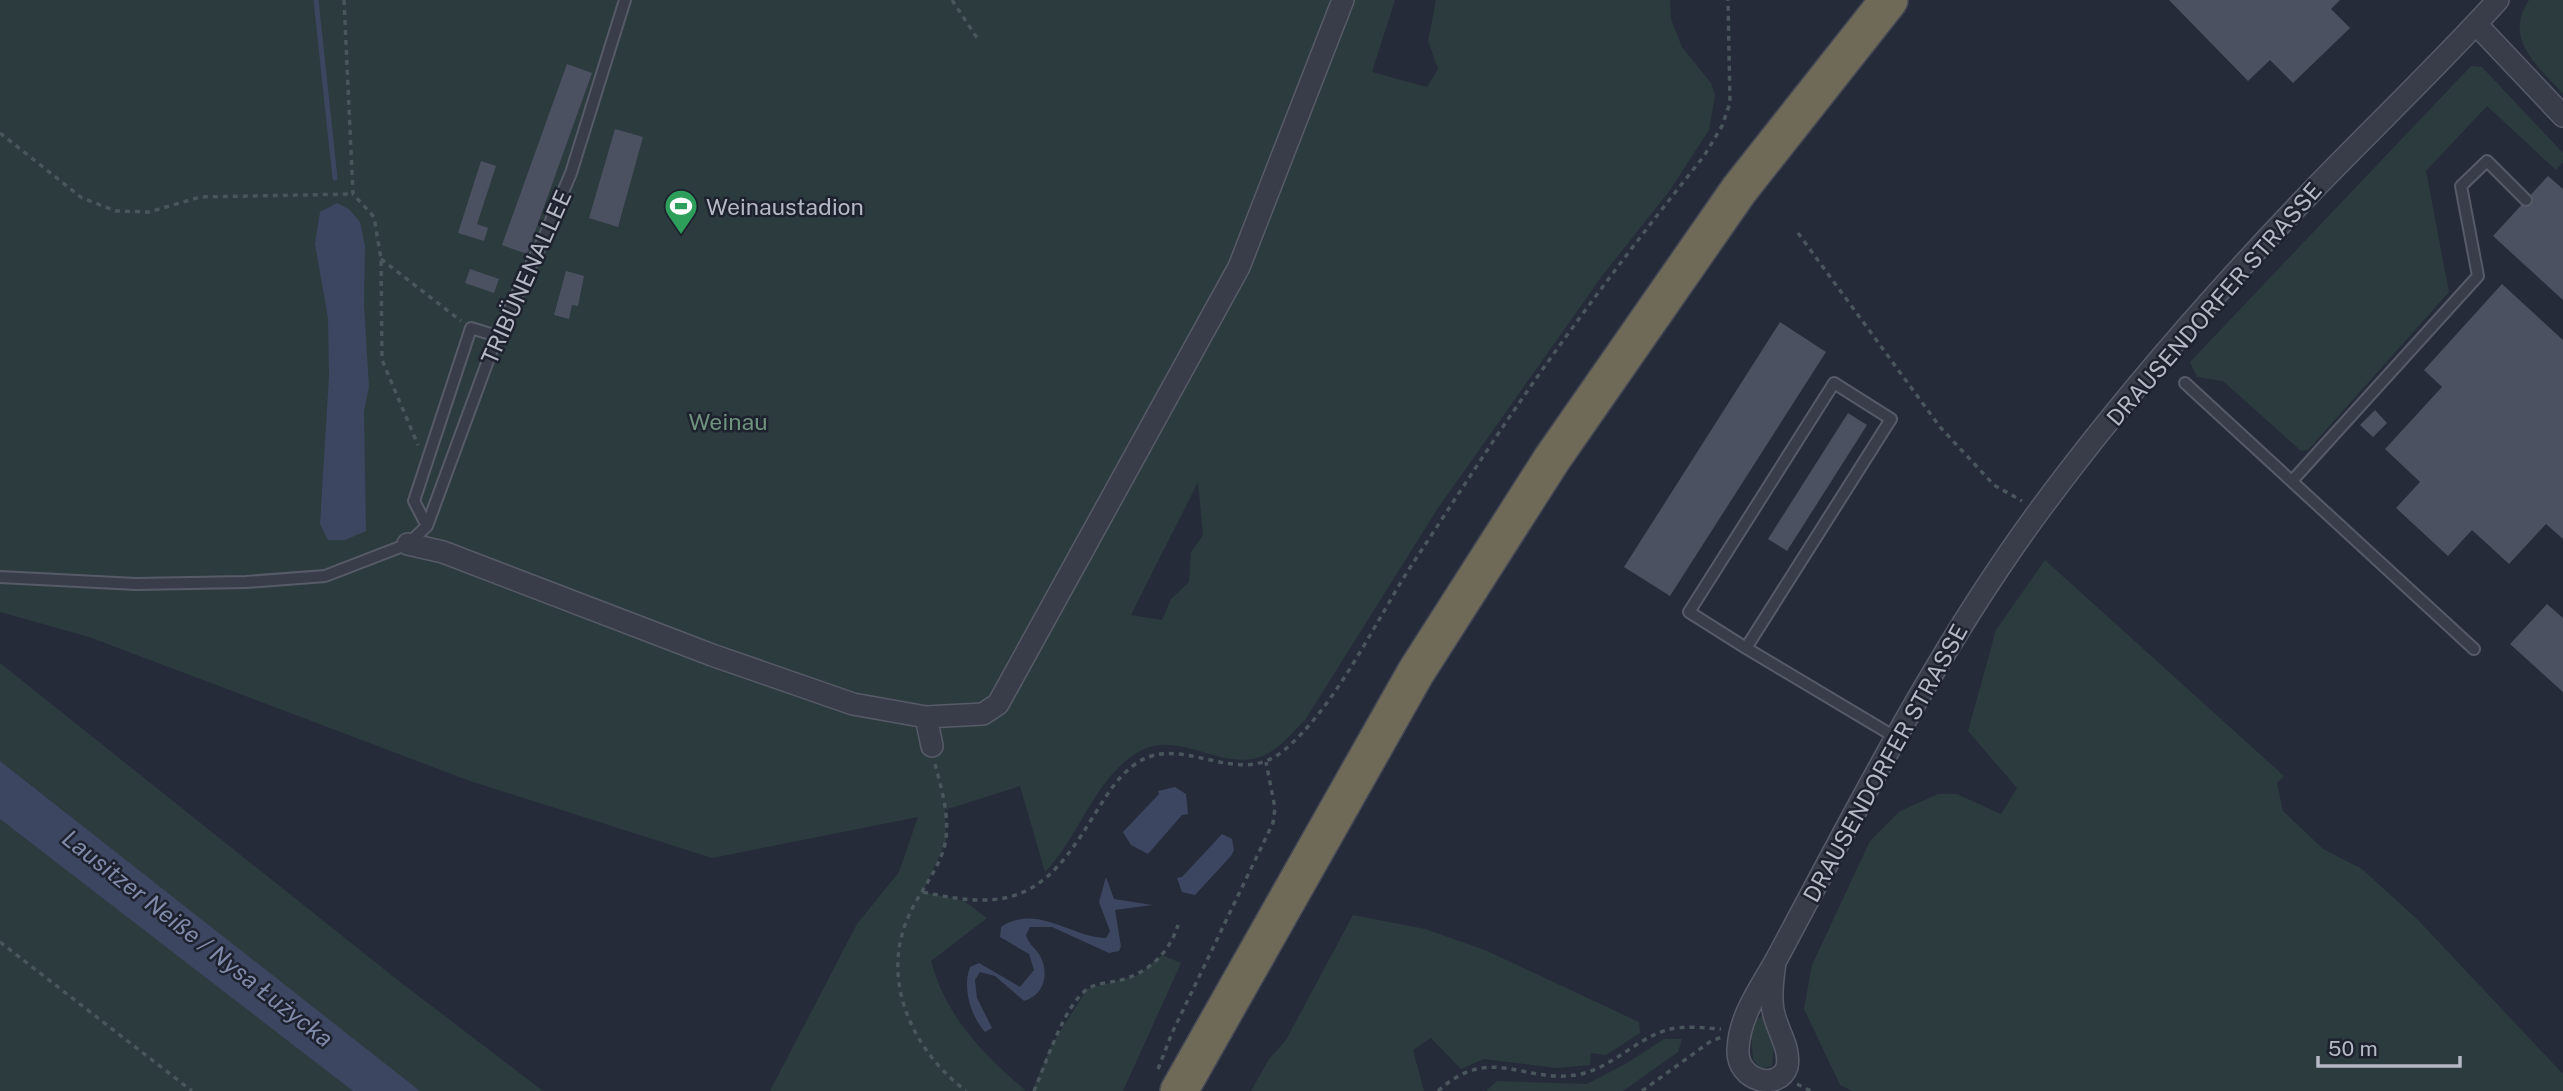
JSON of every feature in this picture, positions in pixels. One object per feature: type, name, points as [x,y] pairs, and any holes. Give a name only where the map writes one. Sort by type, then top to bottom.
[{"type":"highway","points":[[1168,1085],[1416,671],[1552,459],[1732,200],[1889,0]]},
{"type":"street","points":[[408,544],[443,552],[712,655],[853,704],[926,718],[983,714],[998,704],[1240,267],[1343,0]]},
{"type":"street","name":"DRAUSENDORFER STRASSE","points":[[1774,961],[1772,1007],[1788,1059],[1785,1074],[1779,1081],[1760,1085],[1747,1076],[1738,1057],[1740,1030],[1774,961],[1895,737],[1968,617],[2038,511],[2165,353],[2314,189],[2498,0]]},
{"type":"street","points":[[2476,24],[2563,116]]},
{"type":"street","points":[[926,718],[932,746]]},
{"type":"lane","name":"TRIBÜNENALLEE","points":[[408,544],[427,526],[497,336],[543,240],[571,173],[625,0]]},
{"type":"lane","points":[[2292,481],[2478,275],[2461,186],[2487,161],[2526,200]]},
{"type":"lane","points":[[427,526],[414,501],[471,328],[497,336]]},
{"type":"lane","points":[[1746,648],[1891,419],[1834,383],[1689,612],[1746,648],[1895,737]]},
{"type":"lane","points":[[2185,383],[2474,649]]},
{"type":"lane","points":[[0,577],[136,584],[246,583],[325,576],[408,544]]},
{"type":"path","points":[[344,0],[353,194],[374,217],[381,259],[382,360],[426,463]]},
{"type":"path","points":[[952,0],[979,41]]},
{"type":"path","points":[[955,6],[957,0]]},
{"type":"path","points":[[923,892],[964,901],[995,900],[1041,883],[1057,870],[1073,850],[1112,786],[1142,758],[1171,752],[1230,766],[1266,762],[1282,753],[1304,732],[1324,707],[1409,569],[1544,367],[1704,156],[1722,127],[1730,103],[1728,0]]},
{"type":"path","points":[[0,133],[82,198],[116,211],[149,212],[200,197],[353,194]]},
{"type":"path","points":[[1798,233],[1941,426],[1994,485],[2038,511]]},
{"type":"path","points":[[381,259],[471,328]]},
{"type":"path","points":[[932,746],[945,810],[946,841],[903,931],[897,958],[898,984],[903,1006],[916,1034],[936,1063],[966,1091]]},
{"type":"path","points":[[1168,1085],[1161,1055],[1273,823],[1275,808],[1266,762]]},
{"type":"path","points":[[1034,1091],[1065,1021],[1079,998],[1087,989],[1138,975],[1150,967],[1174,939],[1178,925]]},
{"type":"path","points":[[0,942],[191,1091]]},
{"type":"path","points":[[1438,1091],[1451,1079],[1471,1069],[1491,1066],[1559,1076],[1582,1073],[1615,1061],[1668,1029],[1740,1030]]},
{"type":"path","points":[[1642,1091],[1700,1049]]},
{"type":"green space","name":"Weinau","points":[[0,0],[1395,0],[1372,72],[1427,87],[1438,69],[1428,41],[1436,0],[1670,0],[1671,19],[1682,47],[1711,83],[1715,95],[1709,130],[1670,190],[1602,276],[1438,508],[1305,720],[1286,739],[1271,752],[1249,759],[1234,759],[1171,745],[1140,751],[1111,775],[1045,872],[1020,786],[945,810],[946,841],[923,892],[964,901],[987,918],[931,961],[946,1000],[956,1017],[995,1063],[1026,1091],[770,1091],[857,924],[899,872],[918,817],[712,858],[470,781],[89,637],[0,612]],"holes":[[[1198,482],[1203,535],[1191,552],[1189,582],[1171,599],[1162,620],[1131,615]]]},
{"type":"green space","points":[[2529,0],[2563,0],[2563,94],[2534,62],[2521,39],[2522,14]]},
{"type":"green space","points":[[2471,66],[2482,67],[2563,153],[2563,162],[2556,170],[2487,106],[2426,171],[2449,292],[2308,450],[2301,451],[2223,381],[2197,377],[2190,362]]},
{"type":"green space","points":[[2045,560],[2284,776],[2277,783],[2283,811],[2323,849],[2362,869],[2418,920],[2563,1074],[2563,1091],[1852,1091],[1840,1085],[1804,1009],[1812,965],[1870,841],[1900,811],[1938,794],[1957,794],[2001,814],[2017,788],[1968,731],[1996,630]]},
{"type":"green space","points":[[0,663],[395,978],[543,1091],[420,1091],[407,1082],[0,761]]},
{"type":"green space","points":[[0,819],[328,1070],[353,1091],[0,1091]]},
{"type":"green space","points":[[1353,915],[1425,929],[1485,950],[1639,1022],[1640,1033],[1606,1055],[1591,1053],[1590,1065],[1556,1068],[1484,1059],[1461,1069],[1431,1038],[1413,1050],[1424,1091],[1251,1091],[1269,1059],[1286,1040]]},
{"type":"green space","points":[[1162,955],[1181,963],[1123,1091],[1032,1091],[1051,1046],[1087,989],[1138,975]]},
{"type":"green space","points":[[1765,1014],[1774,1048],[1772,1066],[1762,1069],[1753,1060],[1751,1035],[1755,1020]]},
{"type":"green space","points":[[1664,1039],[1682,1039],[1678,1052],[1623,1091],[1486,1091],[1497,1081],[1587,1084]]},
{"type":"water","points":[[337,203],[349,209],[360,222],[365,246],[364,303],[369,387],[364,411],[366,531],[345,540],[328,540],[320,524],[329,376],[328,318],[315,244],[320,212]]},
{"type":"water","name":"Lausitzer Neiße / Nysa Łużycka","points":[[0,761],[420,1091],[353,1091],[0,819]]},
{"type":"water","points":[[1175,787],[1186,794],[1188,814],[1182,815],[1148,854],[1131,845],[1123,832],[1159,794],[1158,791]]},
{"type":"water","points":[[1222,834],[1232,839],[1234,850],[1231,856],[1195,895],[1182,892],[1177,878],[1182,877]]},
{"type":"water","points":[[1106,877],[1114,899],[1152,905],[1115,910],[1121,946],[1119,951],[1109,953],[1052,927],[1030,927],[1026,935],[1042,961],[1044,982],[1037,994],[1024,1001],[995,976],[980,972],[975,980],[977,998],[992,1028],[985,1032],[969,1001],[967,984],[970,967],[979,963],[1020,987],[1034,970],[1029,954],[1000,937],[1001,927],[1028,918],[1106,938],[1110,931],[1099,902]]},
{"type":"building","points":[[2169,0],[2340,0],[2331,9],[2350,28],[2293,83],[2270,60],[2248,81]]},
{"type":"building","points":[[567,64],[592,73],[527,254],[502,245]]},
{"type":"building","points":[[615,129],[643,137],[618,227],[589,218]]},
{"type":"building","points":[[481,161],[496,166],[477,224],[488,228],[484,241],[458,233]]},
{"type":"building","points":[[2548,176],[2563,189],[2563,300],[2493,236]]},
{"type":"building","points":[[470,269],[499,279],[494,293],[465,283]]},
{"type":"building","points":[[566,271],[584,276],[578,306],[572,305],[569,319],[554,315]]},
{"type":"building","points":[[2502,284],[2563,340],[2563,539],[2546,524],[2509,564],[2472,530],[2448,556],[2396,508],[2420,482],[2385,449],[2442,387],[2424,370]]},
{"type":"building","points":[[1780,322],[1826,352],[1670,596],[1624,567]]},
{"type":"building","points":[[2375,410],[2387,423],[2373,437],[2360,425]]},
{"type":"building","points":[[1848,413],[1867,425],[1787,551],[1768,539]]},
{"type":"building","points":[[2547,604],[2563,618],[2563,692],[2510,644]]},
{"type":"waterway","points":[[316,0],[335,178]]},
{"type":"place","name":"Weinaustadion","points":[[681,236]]}]
